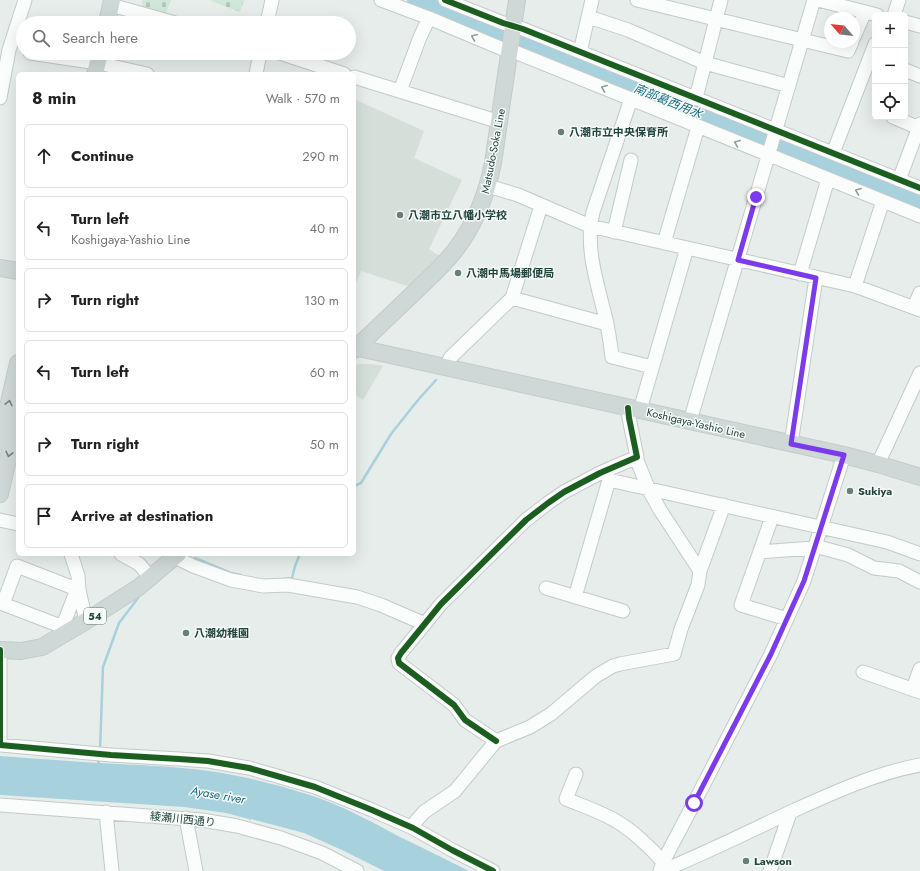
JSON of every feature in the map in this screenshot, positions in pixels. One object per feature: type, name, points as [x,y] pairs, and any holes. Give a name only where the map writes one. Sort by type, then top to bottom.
[{"type":"main road","name":"Matsudo-Soka Line","points":[[356,348],[420,287],[456,249],[468,232],[488,186],[500,122],[517,0]]},
{"type":"main road","points":[[101,16],[108,2]]},
{"type":"main road","points":[[107,16],[108,2]]},
{"type":"main road","points":[[0,268],[16,271]]},
{"type":"main road","name":"Koshigaya-Yashio Line","points":[[356,349],[844,455],[920,477]]},
{"type":"main road","points":[[0,441],[16,372]]},
{"type":"main road","points":[[0,494],[16,425]]},
{"type":"main road","name":"54","points":[[0,650],[21,651],[42,647],[139,587],[175,556]]},
{"type":"street","points":[[18,16],[25,0]]},
{"type":"street","points":[[269,16],[272,0]]},
{"type":"street","points":[[381,0],[511,50],[920,216]]},
{"type":"street","points":[[445,0],[513,28],[580,52],[920,188]]},
{"type":"street","points":[[580,52],[592,0]]},
{"type":"street","points":[[637,0],[824,46]]},
{"type":"street","points":[[696,98],[721,0]]},
{"type":"street","points":[[690,421],[814,0]]},
{"type":"street","points":[[818,0],[871,14],[860,29]]},
{"type":"street","points":[[895,12],[899,0]]},
{"type":"street","points":[[108,2],[153,16]]},
{"type":"street","points":[[589,17],[628,30],[705,64],[789,86]]},
{"type":"street","points":[[400,91],[420,37],[429,18]]},
{"type":"street","points":[[0,98],[5,49],[16,22]]},
{"type":"street","points":[[908,23],[920,26]]},
{"type":"street","points":[[833,48],[848,52],[850,48]]},
{"type":"street","points":[[833,153],[873,48]]},
{"type":"street","points":[[5,49],[16,51]]},
{"type":"street","points":[[74,60],[137,72]]},
{"type":"street","points":[[256,72],[259,60]]},
{"type":"street","points":[[301,60],[338,72]]},
{"type":"street","points":[[908,71],[920,76]]},
{"type":"street","points":[[356,78],[500,122]]},
{"type":"street","points":[[631,99],[590,226],[589,236],[596,284],[607,324],[612,357],[652,367]]},
{"type":"street","points":[[899,180],[919,126],[902,120]]},
{"type":"street","points":[[664,243],[698,127]]},
{"type":"street","points":[[614,232],[631,160]]},
{"type":"street","points":[[800,274],[828,179]]},
{"type":"street","points":[[488,186],[518,195],[590,226],[855,286],[917,308],[920,293]]},
{"type":"street","points":[[855,286],[883,201]]},
{"type":"street","points":[[447,368],[450,358],[512,298],[541,206]]},
{"type":"street","points":[[687,248],[652,367],[629,418],[636,458],[649,490],[660,510],[700,572]]},
{"type":"street","points":[[791,444],[816,278]]},
{"type":"street","points":[[512,298],[607,324]]},
{"type":"street","points":[[878,464],[920,373]]},
{"type":"street","points":[[662,868],[771,654],[804,581],[844,455]]},
{"type":"street","points":[[496,741],[465,720],[454,705],[399,663],[398,658],[457,587],[526,520],[564,492],[600,473],[636,458]]},
{"type":"street","points":[[575,597],[609,480],[887,542],[920,554]]},
{"type":"street","points":[[413,828],[416,821],[424,812],[455,791],[496,741],[530,727],[551,714],[596,676],[613,666],[674,654],[698,585],[700,572],[724,505]]},
{"type":"street","points":[[772,516],[741,605],[787,619]]},
{"type":"street","points":[[0,520],[16,524]]},
{"type":"street","points":[[760,552],[814,547],[848,555],[874,568],[899,571],[920,582]]},
{"type":"street","points":[[73,556],[78,576],[79,590],[86,621]]},
{"type":"street","points":[[125,556],[139,564],[151,578]]},
{"type":"street","points":[[178,556],[193,566],[231,580],[263,586],[288,585],[357,597],[381,605],[425,624]]},
{"type":"street","points":[[18,566],[79,590],[74,597],[64,623],[58,625],[3,604],[18,566]]},
{"type":"street","points":[[546,588],[623,611]]},
{"type":"street","points":[[0,650],[0,745],[111,755],[208,761],[249,768],[315,787],[413,828],[493,871]]},
{"type":"street","points":[[863,672],[916,691],[920,669]]},
{"type":"street","points":[[662,868],[871,778],[903,768],[920,765]]},
{"type":"street","points":[[576,774],[566,799],[606,815],[618,822],[653,851],[662,868]]},
{"type":"street","name":"綾瀬川西通り","points":[[0,805],[186,818],[237,826],[281,838],[322,853],[357,871]]},
{"type":"street","points":[[106,812],[112,871]]},
{"type":"street","points":[[770,871],[790,813]]},
{"type":"street","points":[[186,818],[196,871]]},
{"type":"shaded area","name":"八潮市立八幡小学校","points":[[356,100],[424,131],[414,158],[462,180],[429,249],[440,256],[410,287],[361,271],[356,283]]},
{"type":"shaded area","points":[[372,364],[383,366],[363,400],[356,395],[356,365]]},
{"type":"green space","points":[[143,0],[171,0],[165,16],[141,10]]},
{"type":"green space","points":[[244,0],[240,12],[211,1]]},
{"type":"water","name":"Ayase river","points":[[0,756],[97,763],[97,761],[100,761],[100,763],[182,768],[235,775],[261,781],[335,804],[469,871],[384,871],[304,833],[251,819],[250,821],[249,819],[226,813],[184,807],[0,795]]},
{"type":"waterway","name":"南部葛西用水","points":[[415,0],[920,202]]},
{"type":"waterway","points":[[356,485],[361,483],[391,434],[436,380]]},
{"type":"waterway","points":[[284,579],[292,578],[299,556]]},
{"type":"waterway","points":[[195,558],[231,573],[241,575]]},
{"type":"waterway","points":[[100,750],[103,667],[119,623],[139,596]]},
{"type":"cycle path","points":[[445,0],[503,23],[523,29],[920,188]]},
{"type":"cycle path","points":[[496,741],[465,720],[454,705],[399,663],[398,658],[441,604],[526,520],[564,492],[600,473],[637,457],[628,408]]},
{"type":"cycle path","points":[[0,650],[0,745],[111,755],[208,761],[249,768],[315,787],[372,810],[413,828],[493,871]]},
{"type":"place","name":"八潮市立中央保育所","points":[[561,132]]},
{"type":"place","name":"八潮市立八幡小学校","points":[[400,215]]},
{"type":"place","name":"八潮中馬場郵便局","points":[[458,273]]},
{"type":"place","name":"Sukiya","points":[[850,491]]},
{"type":"place","name":"八潮幼稚園","points":[[186,633]]},
{"type":"place","name":"Lawson","points":[[746,861]]},
{"type":"route","points":[[694,803],[771,654],[804,581],[844,455],[791,444],[816,278],[738,260],[756,197]]}]
